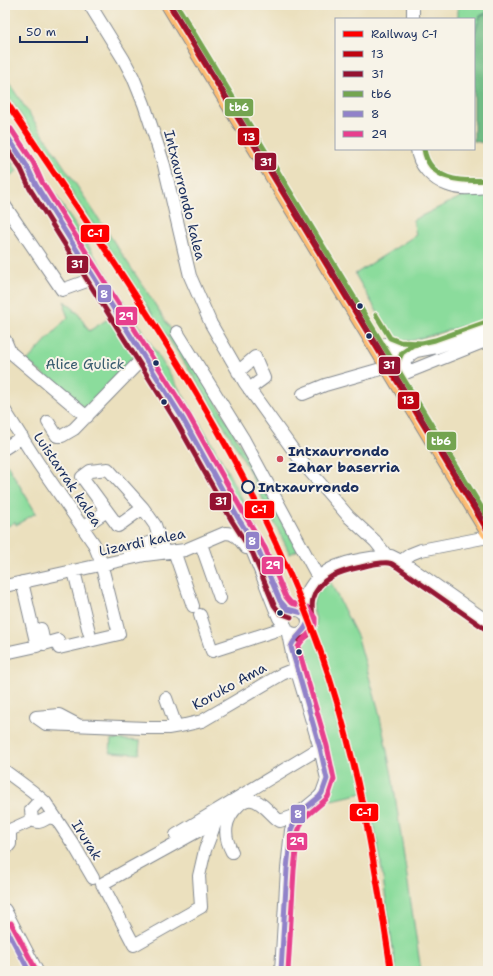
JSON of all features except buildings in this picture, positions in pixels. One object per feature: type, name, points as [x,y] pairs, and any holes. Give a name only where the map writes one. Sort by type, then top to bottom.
[{"type":"main road","points":[[169,5],[391,353],[488,532]]},
{"type":"main road","points":[[179,5],[488,514]]},
{"type":"street","name":"Intxaurrondo kalea","points":[[90,5],[124,60],[151,123],[164,165],[190,276],[211,324],[249,389],[301,461],[349,517],[375,541],[387,556]]},
{"type":"street","points":[[413,5],[413,18]]},
{"type":"street","points":[[6,137],[27,166],[36,185],[145,356],[198,444],[238,518],[279,618],[286,628],[293,633],[299,633]]},
{"type":"street","points":[[417,150],[417,154],[424,167],[434,177],[448,185],[460,188],[488,187]]},
{"type":"street","points":[[5,206],[62,290],[95,278]]},
{"type":"street","points":[[303,394],[391,353],[437,347],[488,329]]},
{"type":"street","points":[[177,332],[244,440],[318,577]]},
{"type":"street","points":[[5,340],[10,352],[87,417]]},
{"type":"street","points":[[421,350],[407,357],[403,365],[403,374],[488,340]]},
{"type":"street","name":"Luistarrak kalea","points":[[48,422],[57,436],[62,436],[74,429],[145,356]]},
{"type":"street","points":[[238,372],[255,357],[264,378],[249,389]]},
{"type":"street","name":"Luistarrak kalea","points":[[5,411],[94,544],[102,565],[119,634],[58,644],[44,644],[26,581]]},
{"type":"street","points":[[5,448],[22,437]]},
{"type":"street","points":[[143,508],[118,526],[82,477],[90,471],[108,469],[143,508],[155,525],[160,540],[169,551],[212,651],[286,628]]},
{"type":"street","points":[[83,527],[107,511]]},
{"type":"street","points":[[238,518],[255,542],[282,604],[287,609],[299,612],[307,625],[294,639],[291,647]]},
{"type":"street","name":"Lizardi kalea","points":[[5,586],[169,551],[185,550],[229,533],[238,537],[246,548],[258,558],[262,566],[268,570]]},
{"type":"street","points":[[401,561],[421,550],[488,537]]},
{"type":"street","points":[[127,549],[160,540]]},
{"type":"street","points":[[201,544],[220,598]]},
{"type":"street","points":[[232,852],[226,833],[229,819],[232,813],[244,801],[248,799],[258,802],[280,820],[296,815],[319,797],[324,789],[326,774],[320,748],[284,623],[286,617],[299,612],[311,586],[318,577],[331,569],[346,563],[391,556],[401,561],[488,622]]},
{"type":"street","points":[[74,571],[89,632]]},
{"type":"street","points":[[5,653],[36,646],[26,581]]},
{"type":"street","name":"Koruko Ama","points":[[78,725],[146,728],[176,726],[202,721],[282,674],[297,668]]},
{"type":"street","points":[[166,698],[176,726]]},
{"type":"street","points":[[159,845],[320,748]]},
{"type":"street","name":"Irurak","points":[[5,771],[45,802],[75,846],[93,878]]},
{"type":"street","points":[[32,820],[31,810],[41,799]]},
{"type":"street","points":[[216,821],[205,850],[199,876],[201,907],[134,945],[102,884],[216,821],[232,813]]},
{"type":"street","points":[[281,971],[289,837],[296,815]]},
{"type":"street","name":"Irurak","points":[[5,850],[10,844],[8,828],[32,820],[40,823],[49,817],[56,819]]},
{"type":"street","points":[[5,910],[37,971]]},
{"type":"street","points":[[5,926],[29,971]]},
{"type":"green space","points":[[458,5],[488,5],[488,12],[480,16],[475,33],[475,18],[458,18]]},
{"type":"green space","points":[[488,12],[488,144],[475,141],[475,33],[480,16]]},
{"type":"green space","points":[[5,77],[147,292],[212,394],[298,550],[290,554],[242,457],[205,394],[5,91]]},
{"type":"green space","points":[[5,118],[87,243],[186,399],[233,482],[260,539],[244,516],[213,460],[40,182],[42,181],[5,124]]},
{"type":"green space","points":[[5,152],[17,171],[5,180]]},
{"type":"green space","points":[[488,193],[488,319],[411,341],[399,340],[389,332],[355,274],[416,235],[413,220],[465,195]]},
{"type":"green space","name":"Alice Gulick","points":[[64,301],[74,309],[73,311],[77,312],[89,331],[111,317],[136,358],[88,411],[27,361],[68,317],[64,307],[66,306]]},
{"type":"green space","points":[[5,461],[36,513],[16,525],[15,522],[8,526],[5,520]]},
{"type":"green space","points":[[330,581],[358,638],[378,708],[392,775],[421,971],[396,971],[380,857],[367,792],[332,800],[330,791],[333,783],[333,769],[307,687],[311,681],[300,649],[304,641],[313,632],[316,625],[313,609],[314,598]]},
{"type":"green space","points":[[111,739],[140,741],[139,754],[110,752]]},
{"type":"rail line","name":"C-1","points":[[5,100],[137,298],[179,365],[220,434],[257,504],[291,576],[320,650],[333,689],[355,768],[371,849],[391,971]]},
{"type":"transit line","name":"13","points":[[169,5],[488,532]]},
{"type":"transit line","name":"tb6","points":[[177,5],[488,518]]},
{"type":"transit line","name":"31","points":[[173,9],[482,518]]},
{"type":"transit line","name":"29","points":[[11,129],[33,162],[42,182],[189,416],[244,514],[265,548],[286,597],[291,603],[307,607],[315,618],[313,629],[298,647],[327,746],[334,779],[328,797],[303,819],[298,832],[294,870],[288,971]]},
{"type":"transit line","name":"8","points":[[5,133],[27,166],[36,185],[183,419],[238,518],[259,551],[280,601],[287,609],[303,613],[308,620],[306,627],[291,647],[320,748],[327,779],[322,793],[297,815],[291,830],[287,869],[281,971]]},
{"type":"transit line","name":"31","points":[[5,146],[21,169],[30,189],[177,423],[232,521],[253,554],[274,605],[280,613],[291,617]]},
{"type":"transit line","name":"tb6","points":[[424,150],[427,160],[432,168],[448,177],[457,180],[487,180]]},
{"type":"transit line","name":"tb6","points":[[376,315],[390,338],[400,342],[421,343]]},
{"type":"transit line","name":"tb6","points":[[397,364],[402,353],[413,345],[435,340],[486,322]]},
{"type":"transit line","name":"31","points":[[298,640],[311,633],[314,623],[312,605],[313,599],[320,585],[332,576],[339,573],[382,563],[390,563],[484,628]]},
{"type":"transit line","name":"29","points":[[11,923],[35,968]]},
{"type":"transit line","name":"8","points":[[5,926],[29,971]]},
{"type":"place","name":"Intxaurrondo Zahar baserria","points":[[280,459]]},
{"type":"place","name":"Intxaurrondo","points":[[248,487]]}]
